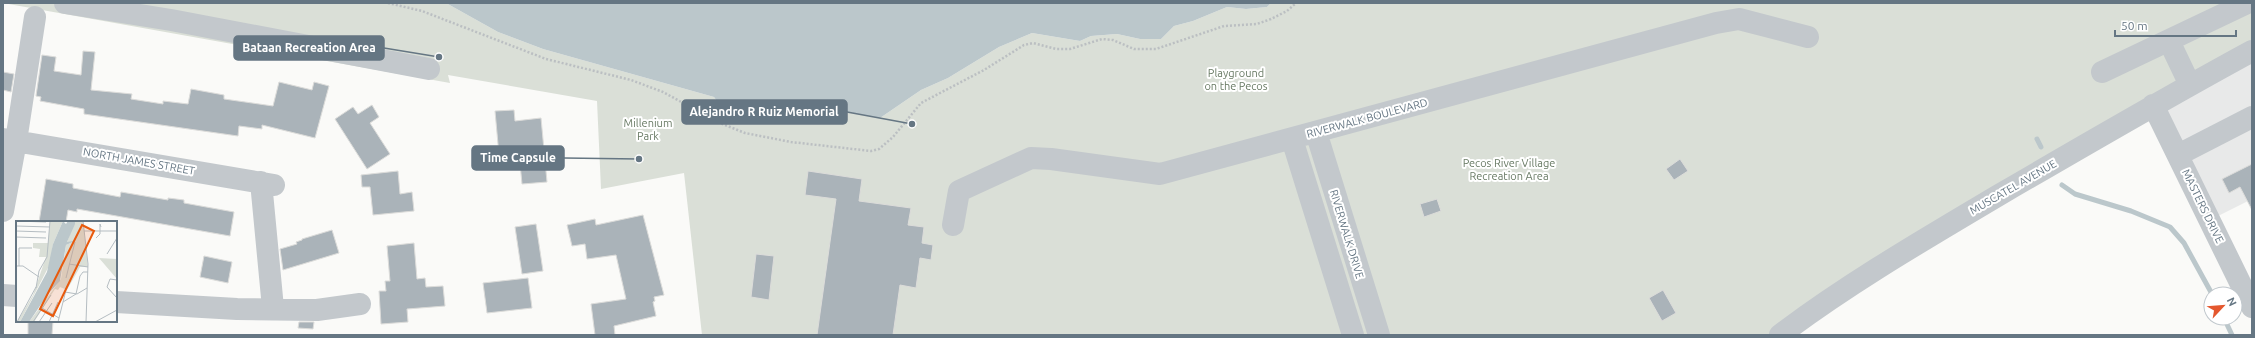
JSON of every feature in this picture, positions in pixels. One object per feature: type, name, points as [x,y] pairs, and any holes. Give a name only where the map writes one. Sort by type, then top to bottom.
[{"type":"street","points":[[65,3],[171,20],[428,69]]},
{"type":"street","points":[[2102,72],[2247,3]]},
{"type":"street","points":[[3,211],[10,140],[35,17]]},
{"type":"street","name":"RIVERWALK BOULEVARD","points":[[953,224],[960,191],[1031,158],[1051,159],[1160,174],[1728,20],[1739,19],[1808,37]]},
{"type":"street","points":[[2169,41],[2190,85]]},
{"type":"street","name":"MUSCATEL AVENUE","points":[[1780,335],[1851,285],[1931,235],[2153,105],[2252,51]]},
{"type":"street","name":"MASTERS DRIVE","points":[[2153,105],[2251,303]]},
{"type":"street","points":[[2178,155],[2252,117]]},
{"type":"street","name":"RIVERWALK DRIVE","points":[[1316,132],[1379,335]]},
{"type":"street","points":[[1292,139],[1353,335]]},
{"type":"street","name":"NORTH JAMES STREET","points":[[10,140],[268,183],[273,308]]},
{"type":"street","points":[[3,295],[16,296]]},
{"type":"street","points":[[117,302],[237,309],[273,308],[317,310],[360,304]]},
{"type":"path","points":[[388,3],[422,11],[546,60],[605,73],[646,86],[679,99],[720,123],[745,133],[791,142],[871,151],[878,149],[892,137],[921,103],[984,70],[1024,45],[1034,43],[1056,49],[1070,49],[1102,40],[1113,40],[1134,49],[1156,49],[1224,26],[1257,24],[1288,11],[1296,3]]},
{"type":"shaded area","points":[[446,3],[1271,3],[1267,7],[1246,9],[1227,7],[1193,21],[1174,26],[1161,39],[1140,39],[1117,34],[1091,36],[1080,41],[1032,33],[999,47],[948,78],[921,90],[880,118],[814,106],[812,124],[800,116],[794,107],[782,111],[761,106],[749,111],[719,104],[714,97],[543,49],[498,32]]},
{"type":"shaded area","points":[[2252,51],[2252,199],[2210,220],[2153,105]]},
{"type":"green space","name":"Pecos River Village Recreation Area","points":[[3,3],[446,3],[498,32],[543,49],[714,97],[719,104],[749,111],[761,106],[782,111],[794,107],[812,112],[813,106],[880,118],[921,90],[948,78],[999,47],[1032,33],[1080,41],[1091,36],[1117,34],[1140,39],[1161,39],[1174,26],[1193,21],[1227,7],[1246,9],[1267,7],[1271,3],[2252,3],[2252,51],[1780,335],[702,335],[684,173],[601,189],[597,101],[448,75],[450,83]]},
{"type":"building","points":[[83,51],[95,52],[91,90],[132,94],[131,99],[163,104],[163,101],[188,104],[191,89],[224,95],[224,99],[273,106],[279,82],[312,90],[314,82],[329,86],[315,138],[262,125],[262,129],[239,126],[238,136],[84,114],[84,109],[40,101],[41,97],[36,96],[42,55],[56,57],[54,71],[81,75]]},
{"type":"building","points":[[3,72],[14,74],[11,92],[3,90]]},
{"type":"building","points":[[372,105],[379,117],[370,123],[390,154],[367,169],[335,119],[353,107],[358,114]]},
{"type":"building","points":[[514,110],[515,121],[541,118],[547,182],[522,184],[519,153],[499,155],[495,111]]},
{"type":"building","points":[[1680,159],[1688,171],[1674,180],[1666,169]]},
{"type":"building","points":[[2252,164],[2252,210],[2240,187],[2229,193],[2222,179]]},
{"type":"building","points":[[398,171],[400,194],[412,192],[414,211],[373,215],[370,187],[362,187],[361,175]]},
{"type":"building","points":[[808,171],[862,179],[859,201],[911,208],[908,225],[924,227],[922,243],[933,245],[931,260],[920,258],[916,288],[900,285],[893,335],[817,335],[836,199],[805,195]]},
{"type":"building","points":[[46,179],[73,184],[73,188],[120,197],[121,192],[168,200],[168,198],[184,200],[184,203],[234,212],[230,236],[77,209],[77,212],[68,210],[66,221],[39,221]]},
{"type":"building","points":[[1437,199],[1441,211],[1424,217],[1420,204]]},
{"type":"building","points":[[643,215],[664,295],[654,297],[655,301],[653,302],[656,316],[614,326],[615,335],[595,335],[591,304],[626,299],[616,255],[587,259],[585,244],[572,246],[567,225],[595,219],[596,225]]},
{"type":"building","points":[[536,224],[543,271],[522,274],[515,227]]},
{"type":"building","points":[[332,230],[339,253],[283,270],[280,249],[297,244],[296,242],[302,239]]},
{"type":"building","points":[[414,243],[417,279],[425,278],[426,287],[443,286],[445,306],[407,309],[408,322],[381,324],[379,291],[386,291],[385,281],[390,281],[387,246]]},
{"type":"building","points":[[756,254],[774,256],[769,300],[751,297]]},
{"type":"building","points":[[204,256],[232,262],[228,283],[200,277]]},
{"type":"building","points":[[528,278],[532,308],[487,313],[483,283]]},
{"type":"building","points":[[1663,290],[1676,313],[1662,321],[1649,298]]},
{"type":"building","points":[[28,322],[53,322],[52,335],[28,335]]},
{"type":"building","points":[[299,322],[314,322],[313,329],[298,328]]},
{"type":"waterway","points":[[2037,139],[2041,147]]},
{"type":"waterway","points":[[2062,185],[2075,194],[2131,211],[2170,227],[2184,243],[2208,286]]},
{"type":"waterway","points":[[2228,326],[2232,335]]},
{"type":"place","name":"Bataan Recreation Area","points":[[439,57]]},
{"type":"place","name":"Alejandro R Ruiz Memorial","points":[[912,124]]},
{"type":"place","name":"Time Capsule","points":[[639,159]]},
{"type":"park label","name":"Playground on the Pecos","points":[[1236,79]]},
{"type":"park label","name":"Millenium Park","points":[[648,129]]}]
